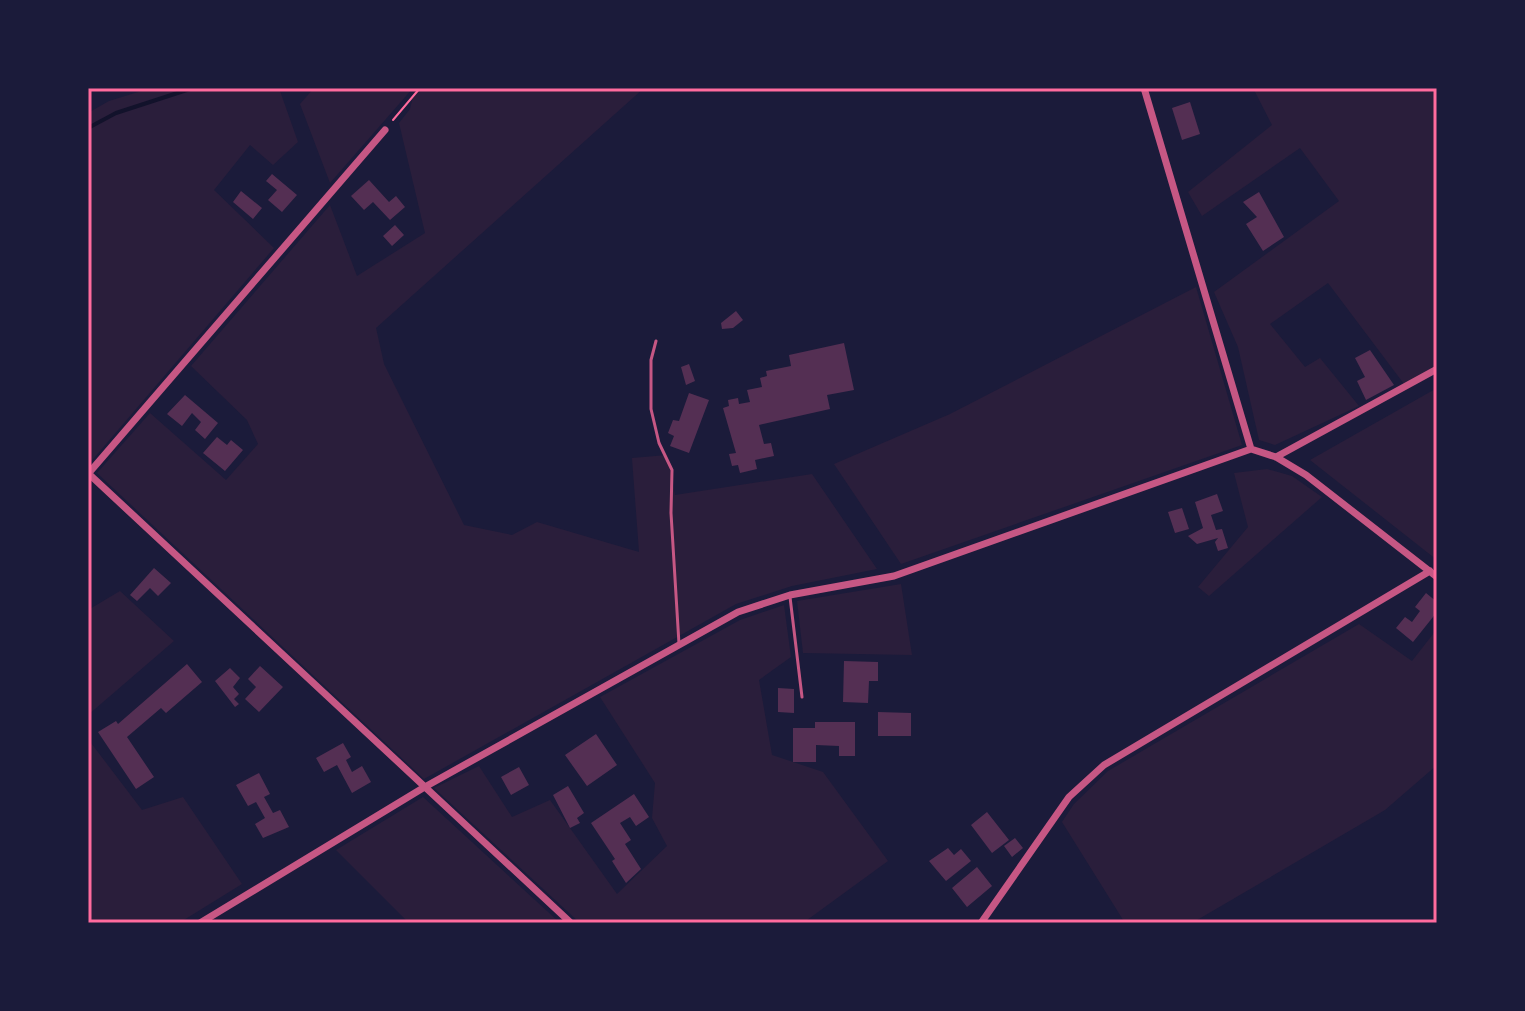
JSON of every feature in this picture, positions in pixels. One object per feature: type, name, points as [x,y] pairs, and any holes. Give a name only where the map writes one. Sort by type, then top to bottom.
[{"type":"street","points":[[1144,88],[1251,449]]},
{"type":"street","points":[[385,130],[88,474],[571,923]]},
{"type":"street","points":[[1276,457],[1437,369]]},
{"type":"street","points":[[200,923],[423,788],[738,612],[790,595],[894,576],[1251,449],[1276,457],[1306,475],[1433,574],[1104,765],[1069,797],[981,923]]},
{"type":"lane","points":[[656,341],[651,360],[651,409],[659,443],[672,470],[671,513],[679,644]]},
{"type":"lane","points":[[790,595],[802,697]]},
{"type":"path","points":[[385,130],[420,88]]},
{"type":"shaded area","points":[[151,88],[279,88],[298,142],[273,165],[250,145],[214,190],[274,248],[88,465],[88,113],[109,101]]},
{"type":"shaded area","points":[[314,88],[413,88],[330,183],[300,104]]},
{"type":"shaded area","points":[[415,88],[644,88],[376,328],[384,364],[464,525],[512,535],[537,522],[639,552],[632,458],[667,455],[675,495],[812,474],[877,569],[792,586],[736,604],[424,779],[97,473],[150,413],[226,480],[258,444],[247,420],[191,366],[330,205],[357,276],[425,233],[399,123],[410,109]]},
{"type":"shaded area","points":[[1253,88],[1437,88],[1437,367],[1404,384],[1328,283],[1270,324],[1305,367],[1320,358],[1359,406],[1275,445],[1259,440],[1238,347],[1214,292],[1339,201],[1300,148],[1202,216],[1188,192],[1272,125]]},
{"type":"shaded area","points":[[1196,287],[1242,445],[901,564],[834,464],[950,414]]},
{"type":"shaded area","points":[[1437,388],[1437,560],[1310,460]]},
{"type":"shaded area","points":[[1267,469],[1292,476],[1322,497],[1209,596],[1198,587],[1248,527],[1234,473]]},
{"type":"shaded area","points":[[901,584],[912,655],[803,653],[797,601]]},
{"type":"shaded area","points":[[120,591],[174,641],[88,715],[88,610]]},
{"type":"shaded area","points":[[784,605],[791,657],[759,680],[772,755],[823,772],[888,861],[803,923],[580,923],[434,788],[479,766],[512,817],[550,800],[617,894],[667,846],[652,818],[655,783],[600,697],[740,620]]},
{"type":"shaded area","points":[[1359,624],[1412,661],[1437,629],[1437,765],[1385,810],[1192,923],[1125,923],[1062,822],[1074,804],[1108,771]]},
{"type":"shaded area","points":[[88,739],[142,810],[183,797],[242,884],[179,923],[88,923]]},
{"type":"shaded area","points":[[423,797],[560,923],[409,923],[336,850]]},
{"type":"building","points":[[1190,102],[1200,134],[1182,140],[1172,108]]},
{"type":"building","points":[[272,174],[297,195],[282,212],[268,200],[277,190],[266,181]]},
{"type":"building","points":[[369,180],[389,202],[396,196],[405,207],[390,220],[373,202],[364,210],[351,196]]},
{"type":"building","points":[[241,191],[262,208],[253,219],[233,202]]},
{"type":"building","points":[[1259,192],[1284,237],[1263,251],[1246,224],[1257,217],[1243,202]]},
{"type":"building","points":[[395,225],[404,235],[392,246],[383,236]]},
{"type":"building","points":[[736,311],[743,320],[733,328],[722,329],[721,323]]},
{"type":"building","points":[[844,343],[854,390],[827,395],[830,409],[759,425],[764,444],[771,443],[774,456],[755,460],[757,469],[740,473],[738,465],[732,466],[729,454],[736,453],[723,408],[729,406],[728,400],[738,398],[739,404],[750,402],[747,390],[762,387],[760,378],[767,376],[766,371],[791,366],[789,355]]},
{"type":"building","points":[[1370,350],[1394,385],[1366,400],[1357,381],[1365,377],[1355,358]]},
{"type":"building","points":[[689,364],[695,381],[686,385],[681,367]]},
{"type":"building","points":[[689,393],[709,400],[689,453],[670,446],[674,436],[668,433],[673,420],[679,421]]},
{"type":"building","points":[[185,395],[218,423],[205,439],[195,430],[201,422],[192,413],[182,426],[167,414]]},
{"type":"building","points":[[217,437],[227,445],[231,440],[243,450],[225,471],[203,453]]},
{"type":"building","points":[[1217,494],[1223,511],[1211,515],[1216,530],[1222,529],[1228,548],[1218,551],[1215,542],[1218,538],[1197,544],[1188,536],[1203,528],[1195,502]]},
{"type":"building","points":[[1182,508],[1189,529],[1175,533],[1168,512]]},
{"type":"building","points":[[154,568],[171,583],[158,596],[150,588],[137,601],[130,595]]},
{"type":"building","points":[[1426,593],[1437,602],[1437,612],[1413,642],[1396,628],[1405,617],[1412,622],[1420,611],[1415,607]]},
{"type":"building","points":[[844,661],[878,662],[878,681],[869,681],[868,703],[843,702]]},
{"type":"building","points":[[187,664],[202,682],[166,713],[161,708],[127,737],[154,777],[136,789],[98,732],[116,721],[118,724]]},
{"type":"building","points":[[260,666],[283,687],[259,712],[245,699],[256,687],[248,679]]},
{"type":"building","points":[[230,668],[240,678],[233,687],[239,694],[234,699],[239,704],[235,707],[215,681]]},
{"type":"building","points":[[778,688],[794,689],[794,713],[778,712]]},
{"type":"building","points":[[878,712],[911,713],[911,736],[878,736]]},
{"type":"building","points":[[815,722],[855,722],[855,756],[839,756],[839,746],[816,745],[816,762],[793,762],[793,728],[815,728]]},
{"type":"building","points":[[596,734],[617,765],[587,786],[565,755]]},
{"type":"building","points":[[343,743],[351,757],[346,760],[352,772],[362,766],[371,782],[352,793],[337,765],[324,772],[316,758]]},
{"type":"building","points":[[519,767],[529,785],[511,795],[501,777]]},
{"type":"building","points":[[259,773],[270,794],[264,797],[273,813],[280,810],[289,827],[263,838],[255,824],[265,818],[256,802],[248,806],[236,785]]},
{"type":"building","points":[[568,786],[584,813],[577,818],[580,823],[570,828],[553,795]]},
{"type":"building","points":[[634,794],[649,817],[636,826],[630,817],[620,823],[631,840],[625,844],[641,869],[626,883],[612,861],[615,859],[591,823]]},
{"type":"building","points":[[987,812],[1009,840],[992,853],[971,825]]},
{"type":"building","points":[[1015,838],[1023,848],[1012,857],[1004,846]]},
{"type":"building","points":[[948,848],[954,855],[961,849],[971,861],[946,881],[929,861]]},
{"type":"building","points":[[977,867],[992,886],[967,907],[952,888]]},
{"type":"waterway","points":[[88,128],[116,113],[193,88]]}]
